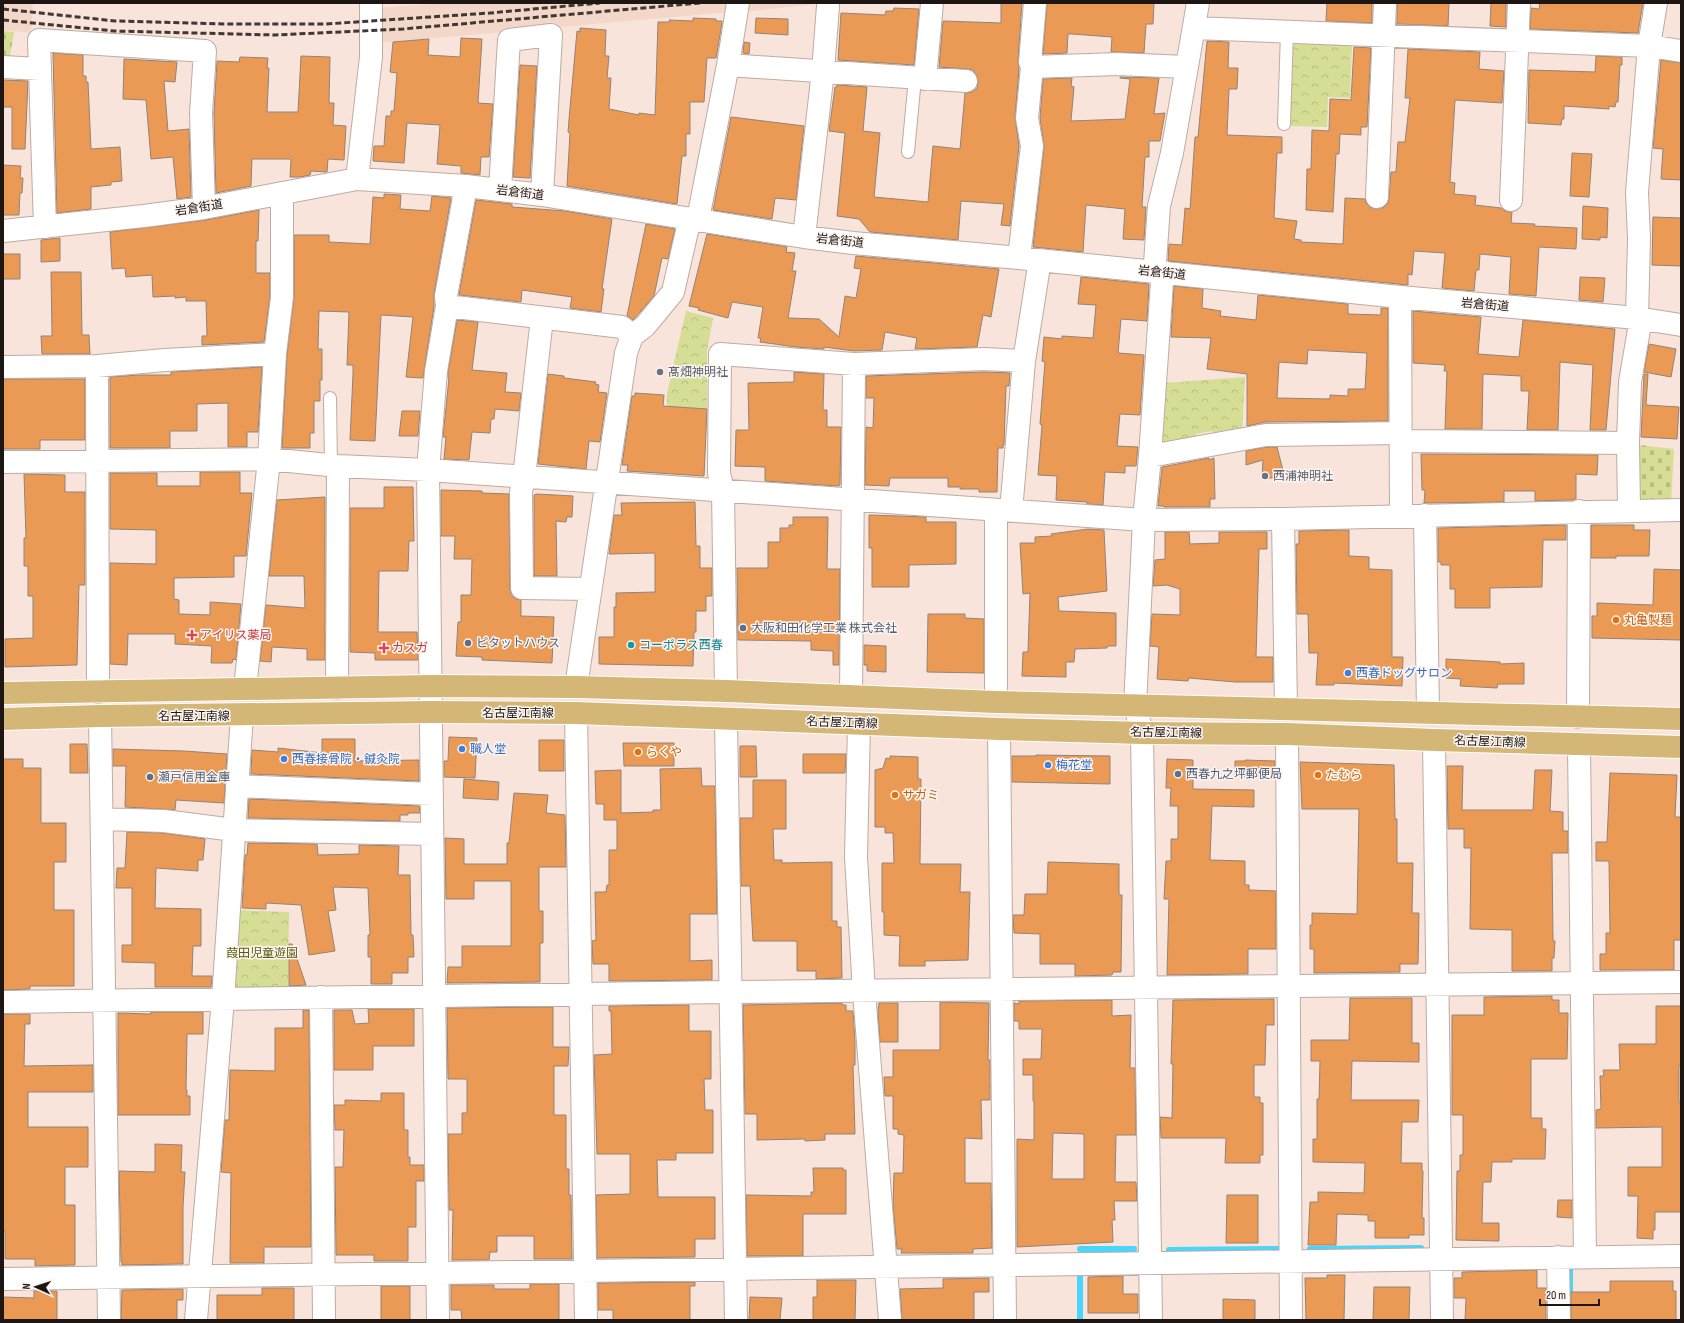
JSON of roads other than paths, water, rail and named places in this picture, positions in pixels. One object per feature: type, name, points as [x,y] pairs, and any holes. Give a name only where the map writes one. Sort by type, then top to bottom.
[{"type":"main road","points":[[3,693],[431,686],[576,686],[996,702],[1681,719]]},
{"type":"main road","name":"名古屋江南線","points":[[3,719],[100,716],[431,712],[576,713],[999,729],[1142,733],[1287,734],[1579,745],[1681,747]]},
{"type":"street","points":[[357,179],[370,57],[371,3]]},
{"type":"street","points":[[576,686],[626,353],[632,336],[645,326],[673,292],[694,219],[728,65],[738,3]]},
{"type":"street","points":[[920,79],[932,3]]},
{"type":"street","points":[[996,702],[1003,511],[1024,361],[1030,259],[1032,146],[1027,118],[1032,67],[1030,62],[1035,3]]},
{"type":"street","points":[[1151,1320],[1142,733],[1135,706],[1144,520],[1162,282],[1155,263],[1159,206],[1172,153],[1198,3]]},
{"type":"street","points":[[1377,198],[1385,3]]},
{"type":"street","points":[[1511,200],[1519,3]]},
{"type":"street","points":[[1629,510],[1628,443],[1630,382],[1639,318],[1639,239],[1636,192],[1649,46],[1656,3]]},
{"type":"street","points":[[804,237],[823,71],[828,6]]},
{"type":"street","points":[[1194,28],[1384,37],[1649,46],[1681,51]]},
{"type":"street","points":[[500,190],[509,40],[551,35],[542,195]]},
{"type":"street","points":[[45,227],[39,40],[205,51],[202,113],[204,208]]},
{"type":"street","points":[[1032,67],[1117,64],[1187,67]]},
{"type":"street","points":[[728,65],[966,81]]},
{"type":"street","points":[[3,67],[40,69]]},
{"type":"street","name":"岩倉街道","points":[[3,231],[204,208],[357,179],[466,186],[542,195],[804,237],[1400,297],[1639,318],[1681,325]]},
{"type":"street","points":[[438,1320],[428,470],[436,371],[447,306],[446,296],[466,186]]},
{"type":"street","points":[[245,689],[269,459],[275,354],[282,297],[282,193]]},
{"type":"street","points":[[1400,297],[1401,516]]},
{"type":"street","points":[[447,306],[622,327],[632,336]]},
{"type":"street","points":[[542,318],[521,492],[522,588],[590,589]]},
{"type":"street","points":[[3,367],[97,366],[164,360],[275,354]]},
{"type":"street","points":[[726,691],[723,491],[719,473],[720,354],[854,364],[984,359],[1024,361]]},
{"type":"street","points":[[851,696],[854,364]]},
{"type":"street","points":[[97,366],[98,692]]},
{"type":"street","points":[[1150,456],[1266,435],[1628,443]]},
{"type":"street","points":[[3,462],[269,459],[334,465],[607,482],[1144,520],[1283,519],[1579,511],[1681,510]]},
{"type":"street","points":[[334,465],[336,688]]},
{"type":"street","points":[[1578,717],[1579,511]]},
{"type":"street","points":[[1425,515],[1428,712]]},
{"type":"street","points":[[1283,519],[1286,709]]},
{"type":"street","points":[[576,713],[586,1320]]},
{"type":"street","points":[[196,1320],[223,999],[242,715]]},
{"type":"street","points":[[100,716],[109,1320]]},
{"type":"street","points":[[726,719],[736,1320]]},
{"type":"street","points":[[859,724],[856,857],[864,992],[890,1320]]},
{"type":"street","points":[[999,729],[1006,1320]]},
{"type":"street","points":[[1287,734],[1291,1320]]},
{"type":"street","points":[[1434,740],[1442,1320]]},
{"type":"street","points":[[1579,745],[1583,983],[1585,1257]]},
{"type":"street","points":[[237,786],[432,794]]},
{"type":"street","points":[[102,819],[164,821],[234,830],[432,834]]},
{"type":"street","points":[[3,1002],[731,992],[864,992],[1681,982]]},
{"type":"street","points":[[321,997],[324,1320]]},
{"type":"street","points":[[3,1279],[1681,1256]]},
{"type":"street","points":[[1558,1257],[1559,1320]]},
{"type":"lane","points":[[1284,124],[1287,32]]},
{"type":"lane","points":[[908,152],[920,79]]},
{"type":"lane","points":[[330,398],[334,465]]},
{"type":"waterway","points":[[1310,1249],[1421,1248]]},
{"type":"waterway","points":[[1080,1249],[1134,1249]]},
{"type":"waterway","points":[[1169,1250],[1277,1249]]},
{"type":"waterway","points":[[1570,1269],[1570,1310]]},
{"type":"waterway","points":[[1080,1274],[1080,1320]]},
{"type":"railway","points":[[3,9],[115,21],[224,24],[326,24],[490,13],[600,3]]},
{"type":"railway","points":[[3,20],[114,31],[275,35],[403,29],[700,3]]},
{"type":"place","name":"髙畑神明社","points":[[660,372]]},
{"type":"place","name":"西浦神明社","points":[[1265,476]]},
{"type":"place","name":"丸亀製麺","points":[[1616,620]]},
{"type":"place","name":"大阪和田化学工業 株式会社","points":[[743,628]]},
{"type":"place","name":"アイリス薬局","points":[[192,635]]},
{"type":"place","name":"ピタットハウス","points":[[468,643]]},
{"type":"place","name":"コーポラス西春","points":[[631,645]]},
{"type":"place","name":"カスガ","points":[[384,648]]},
{"type":"place","name":"西春ドッグサロン","points":[[1348,673]]},
{"type":"place","name":"職人堂","points":[[462,749]]},
{"type":"place","name":"らくや","points":[[638,752]]},
{"type":"place","name":"西春接骨院・鍼灸院","points":[[284,759]]},
{"type":"place","name":"梅花堂","points":[[1048,765]]},
{"type":"place","name":"西春九之坪郵便局","points":[[1178,774]]},
{"type":"place","name":"たむら","points":[[1318,775]]},
{"type":"place","name":"瀬戸信用金庫","points":[[150,777]]},
{"type":"place","name":"サガミ","points":[[895,795]]},
{"type":"park label","name":"葭田児童遊園","points":[[262,953]]}]
